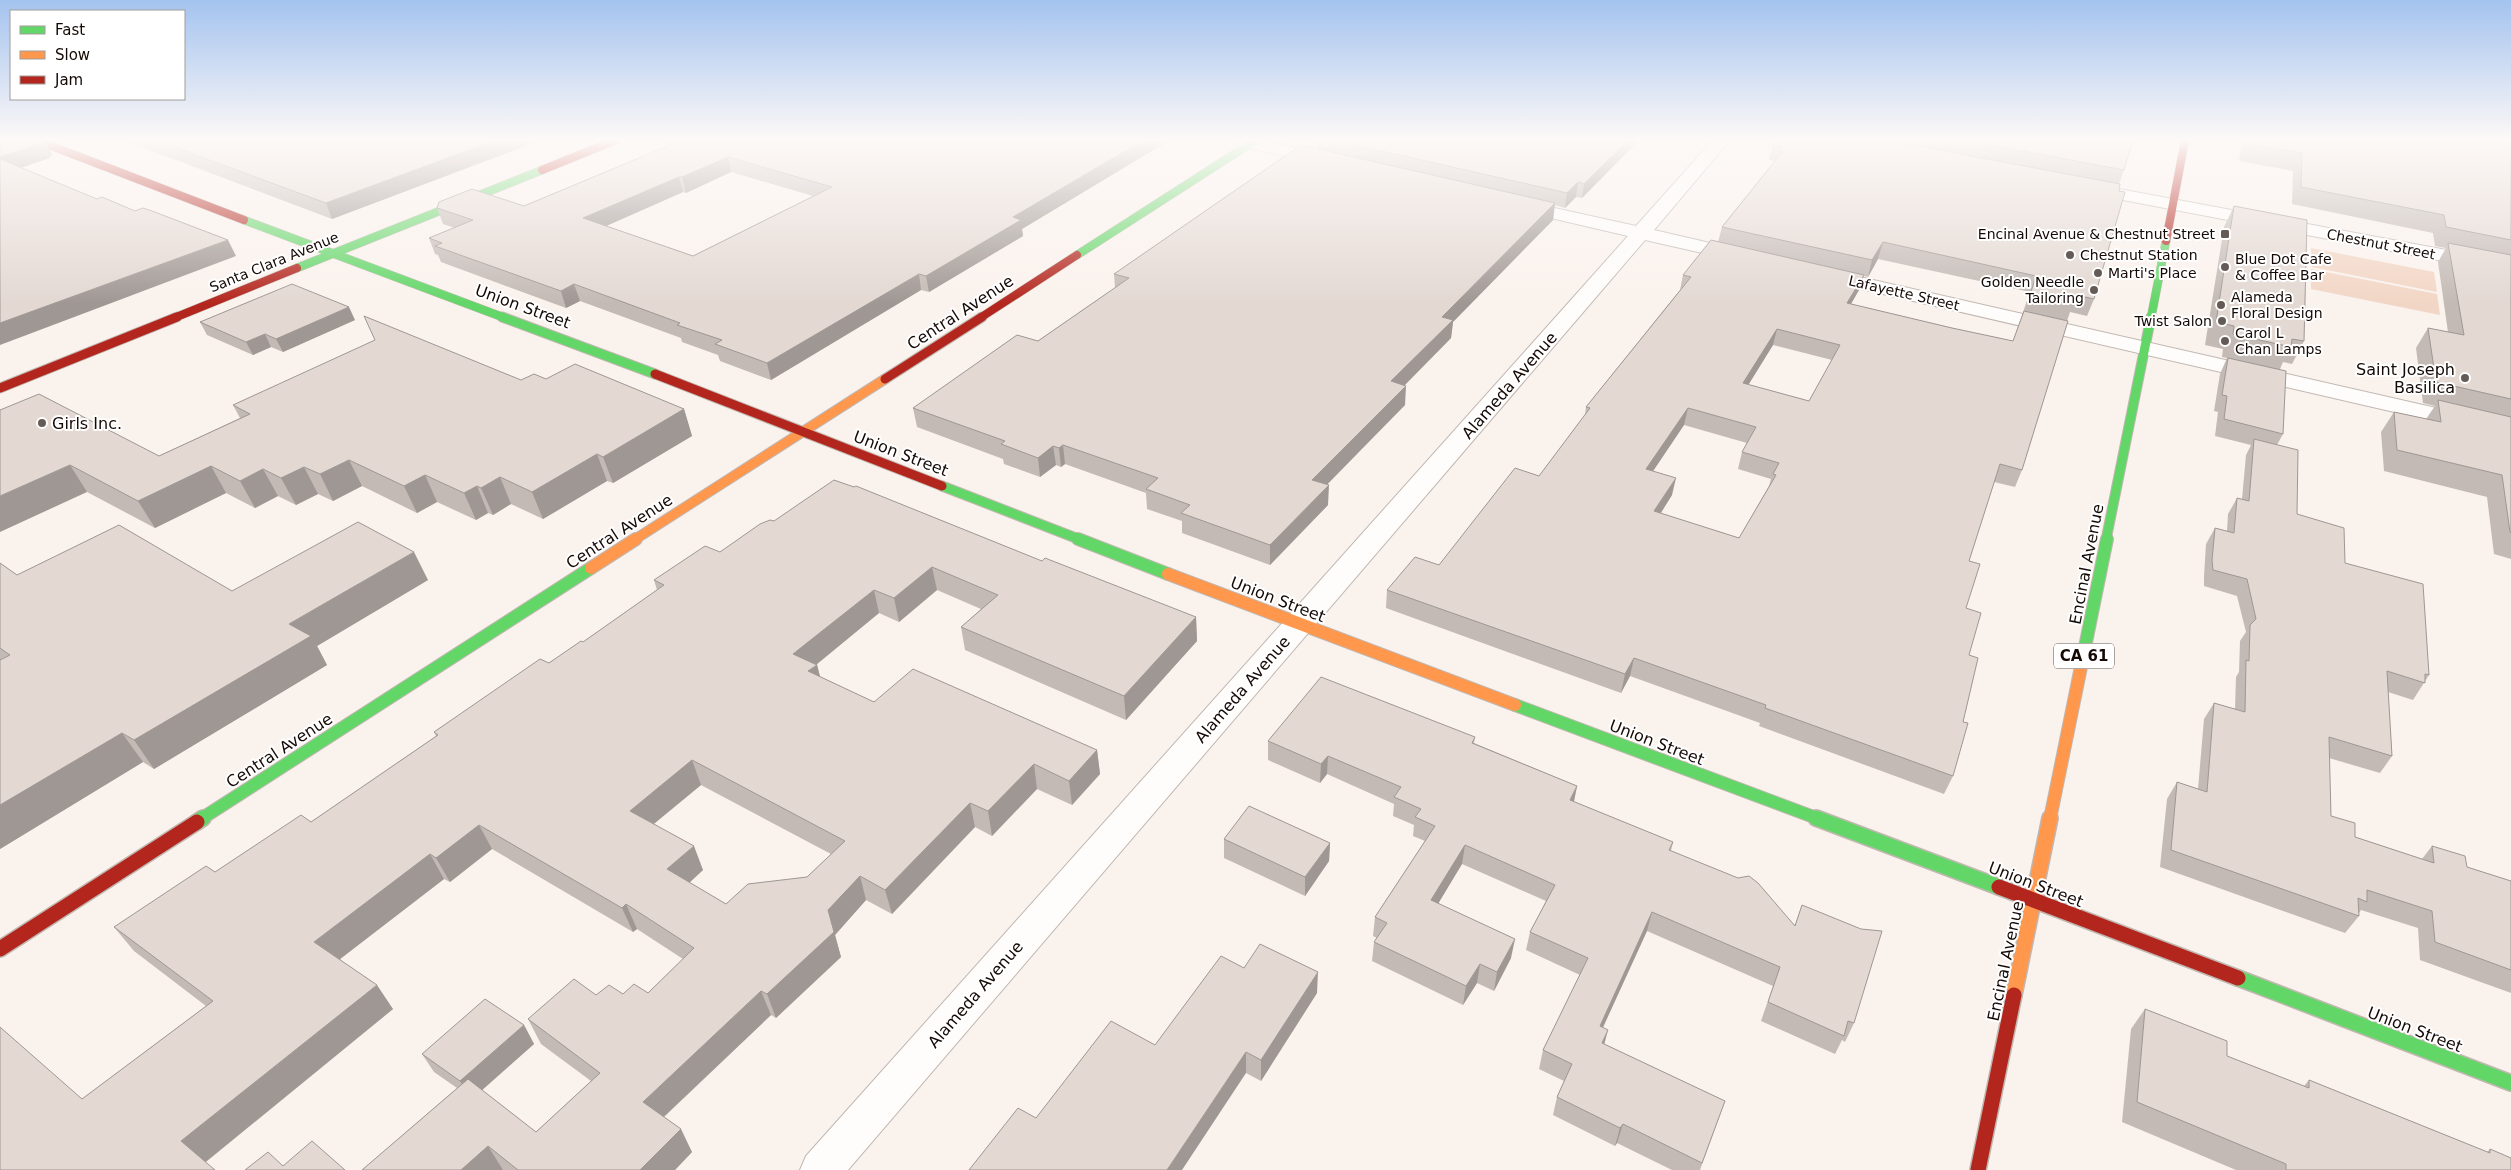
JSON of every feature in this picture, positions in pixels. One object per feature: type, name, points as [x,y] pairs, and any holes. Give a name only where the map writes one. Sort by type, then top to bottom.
[{"type":"street","name":"Union Street","points":[[178,195],[332,254],[596,350],[1299,624],[2034,900],[2511,1083]]},
{"type":"street","name":"Santa Clara Avenue","points":[[0,388],[480,195]]},
{"type":"street","name":"Central Avenue","points":[[0,949],[803,432],[1167,195]]},
{"type":"street","name":"Alameda Avenue","points":[[821,1170],[1674,195]]},
{"type":"street","name":"Chestnut Street","points":[[2121,195],[2511,268]]},
{"type":"street","name":"Encinal Avenue","points":[[1978,1170],[2146,349],[2174,195]]},
{"type":"street","points":[[1497,200],[1759,260]]},
{"type":"street","name":"Lafayette Street","points":[[1806,271],[2511,432]]},
{"type":"shaded area","points":[[2311,248],[2434,272],[2437,292],[2312,267]]},
{"type":"shaded area","points":[[2311,269],[2437,294],[2440,315],[2311,289]]},
{"type":"building","points":[[0,195],[86,195],[97,199],[102,197],[135,211],[143,208],[228,240],[0,323]]},
{"type":"building","points":[[303,195],[349,195],[326,203]]},
{"type":"building","points":[[458,195],[489,195],[524,206],[551,195],[638,195],[583,218],[693,256],[817,195],[1051,195],[1013,217],[1021,220],[926,276],[919,274],[767,363],[715,344],[722,340],[677,325],[680,323],[574,284],[561,291],[435,246],[442,243],[429,238],[473,220],[437,208],[439,202]]},
{"type":"building","points":[[1229,195],[1518,195],[1555,203],[1442,317],[1453,320],[1391,381],[1406,386],[1312,480],[1329,485],[1270,545],[1181,513],[1190,505],[1146,489],[1158,478],[1063,445],[1059,448],[1053,446],[1038,458],[1001,444],[1005,441],[913,408],[1017,335],[1038,341],[1129,278],[1114,274]]},
{"type":"building","points":[[1748,195],[2124,195],[2094,299],[2076,295],[2073,305],[2030,295],[2036,276],[1883,242],[1872,260],[1722,227]]},
{"type":"building","points":[[2340,195],[2511,195],[2511,240],[2446,227],[2444,215]]},
{"type":"building","points":[[2234,206],[2307,220],[2304,341],[2292,339],[2291,347],[2233,334],[2234,326],[2216,322]]},
{"type":"building","points":[[1711,240],[1864,275],[1847,303],[1952,328],[2013,341],[2024,311],[2068,321],[2022,470],[2000,464],[1969,561],[1980,564],[1966,608],[1981,613],[1969,655],[1978,658],[1963,722],[1968,723],[1953,776],[1765,708],[1766,705],[1634,658],[1625,674],[1387,590],[1415,557],[1439,565],[1515,468],[1539,476],[1590,408],[1586,407],[1691,277],[1683,275]],"holes":[[[1777,329],[1840,345],[1809,401],[1743,383]],[[1688,408],[1756,427],[1742,452],[1779,463],[1773,474],[1776,475],[1739,538],[1654,511],[1676,478],[1646,469]]]},
{"type":"building","points":[[2448,243],[2511,255],[2511,399],[2436,382],[2428,328],[2464,335]]},
{"type":"building","points":[[292,284],[349,307],[276,339],[265,334],[246,342],[200,322]]},
{"type":"building","points":[[364,316],[521,380],[534,374],[546,379],[575,364],[684,409],[603,457],[597,454],[532,492],[500,477],[481,488],[477,486],[464,493],[425,475],[404,486],[349,460],[320,474],[304,467],[281,478],[263,469],[240,481],[211,466],[138,501],[70,465],[0,496],[0,410],[39,394],[159,456],[250,414],[233,405],[375,340]]},
{"type":"building","points":[[2228,358],[2286,371],[2283,434],[2224,419],[2227,396],[2222,395]]},
{"type":"building","points":[[2438,400],[2511,417],[2511,533],[2502,475],[2397,450],[2394,412],[2441,422]]},
{"type":"building","points":[[2254,439],[2298,450],[2297,514],[2344,528],[2345,563],[2423,584],[2429,675],[2425,674],[2425,683],[2387,671],[2392,756],[2329,737],[2331,816],[2355,823],[2355,837],[2434,863],[2432,846],[2465,856],[2467,867],[2511,881],[2511,970],[2435,942],[2432,911],[2367,890],[2367,902],[2358,898],[2359,916],[2171,850],[2177,782],[2207,792],[2214,703],[2245,712],[2246,660],[2249,661],[2250,625],[2256,619],[2247,579],[2213,570],[2212,560],[2215,528],[2234,533],[2237,498],[2249,501]]},
{"type":"building","points":[[834,480],[856,486],[1042,561],[1045,558],[1196,617],[1124,696],[961,627],[998,595],[932,567],[894,598],[874,590],[793,654],[817,665],[808,671],[874,702],[913,669],[1097,750],[1069,781],[1034,764],[988,811],[970,803],[885,890],[860,876],[828,910],[834,932],[767,994],[761,991],[643,1102],[681,1129],[640,1170],[518,1170],[488,1146],[461,1170],[362,1170],[468,1079],[536,1132],[600,1073],[528,1019],[574,979],[596,995],[609,985],[623,994],[634,984],[648,993],[694,948],[626,904],[622,908],[479,825],[436,858],[430,854],[314,942],[377,985],[181,1141],[215,1170],[0,1170],[0,1027],[82,1099],[213,1001],[114,927],[206,866],[215,872],[301,815],[311,822],[438,735],[434,732],[540,659],[549,663],[581,641],[583,642],[664,585],[654,580],[705,546],[720,552],[760,524],[770,520],[774,521]],"holes":[[[692,760],[845,841],[807,877],[748,884],[726,904],[667,869],[694,846],[630,811]]]},
{"type":"building","points":[[358,522],[414,552],[289,624],[311,636],[134,740],[122,733],[0,805],[0,660],[10,655],[0,648],[0,563],[17,575],[119,525],[232,591]]},
{"type":"building","points":[[1321,677],[1475,737],[1472,743],[1577,786],[1570,800],[1673,842],[1669,850],[1738,878],[1749,876],[1758,883],[1795,926],[1802,905],[1861,929],[1882,931],[1854,1023],[1848,1021],[1844,1036],[1768,1002],[1780,967],[1652,912],[1600,1026],[1608,1030],[1602,1043],[1725,1101],[1702,1163],[1623,1124],[1620,1128],[1557,1097],[1572,1064],[1543,1050],[1588,958],[1530,932],[1555,885],[1465,845],[1431,900],[1515,939],[1497,972],[1480,964],[1466,986],[1374,942],[1387,923],[1375,917],[1435,826],[1415,817],[1421,809],[1394,797],[1401,787],[1328,756],[1321,764],[1268,741]]},
{"type":"building","points":[[1249,806],[1330,843],[1305,877],[1224,839]]},
{"type":"building","points":[[1260,944],[1318,972],[1261,1060],[1246,1052],[1167,1170],[969,1170],[1018,1108],[1036,1118],[1111,1021],[1155,1045],[1221,956],[1244,968]]},
{"type":"building","points":[[485,999],[524,1025],[460,1081],[422,1054]]},
{"type":"building","points":[[2145,1009],[2227,1041],[2227,1056],[2309,1088],[2309,1080],[2490,1153],[2490,1149],[2511,1158],[2511,1170],[2286,1170],[2286,1164],[2137,1102]]},
{"type":"building","points":[[312,1141],[345,1170],[245,1170],[268,1152],[283,1166]]},
{"type":"traffic: fast","points":[[297,268],[480,195]]},
{"type":"traffic: fast","points":[[1077,255],[1171,195]]},
{"type":"traffic: fast","points":[[244,220],[655,374]]},
{"type":"traffic: fast","points":[[2084,652],[2166,241]]},
{"type":"traffic: fast","points":[[942,486],[1168,574]]},
{"type":"traffic: fast","points":[[197,822],[591,568]]},
{"type":"traffic: fast","points":[[1515,705],[1999,887]]},
{"type":"traffic: fast","points":[[2238,978],[2511,1083]]},
{"type":"traffic: slow","points":[[591,568],[885,379]]},
{"type":"traffic: slow","points":[[1168,574],[1515,705]]},
{"type":"traffic: slow","points":[[2014,995],[2084,652]]},
{"type":"traffic: jam","points":[[178,195],[244,220]]},
{"type":"traffic: jam","points":[[2166,241],[2175,195]]},
{"type":"traffic: jam","points":[[885,379],[1077,255]]},
{"type":"traffic: jam","points":[[0,388],[297,268]]},
{"type":"traffic: jam","points":[[655,374],[942,486]]},
{"type":"traffic: jam","points":[[0,949],[197,822]]},
{"type":"traffic: jam","points":[[1999,887],[2238,978]]},
{"type":"traffic: jam","points":[[1978,1170],[2014,995]]},
{"type":"place","name":"Encinal Avenue & Chestnut Street","points":[[2225,234]]},
{"type":"place","name":"Chestnut Station","points":[[2070,255]]},
{"type":"place","name":"Blue Dot Cafe & Coffee Bar","points":[[2225,267]]},
{"type":"place","name":"Marti's Place","points":[[2098,273]]},
{"type":"place","name":"Golden Needle Tailoring","points":[[2094,290]]},
{"type":"place","name":"Alameda Floral Design","points":[[2221,305]]},
{"type":"place","name":"Twist Salon","points":[[2222,321]]},
{"type":"place","name":"Carol L Chan Lamps","points":[[2225,341]]},
{"type":"place","name":"Saint Joseph Basilica","points":[[2465,378]]},
{"type":"place","name":"Girls Inc.","points":[[42,423]]}]
